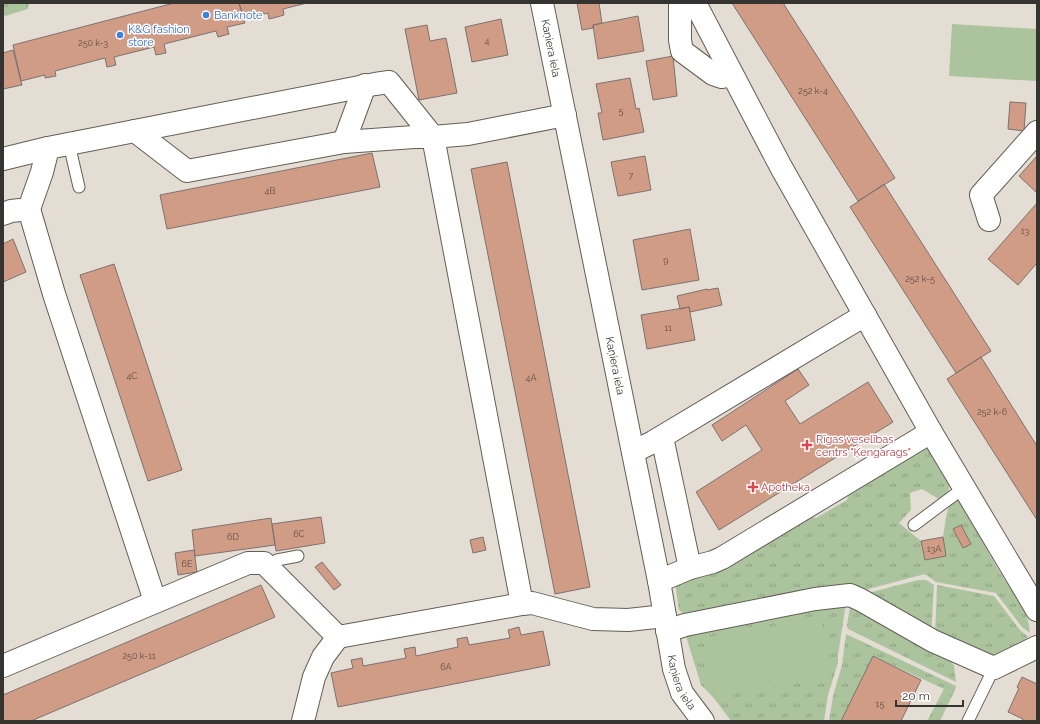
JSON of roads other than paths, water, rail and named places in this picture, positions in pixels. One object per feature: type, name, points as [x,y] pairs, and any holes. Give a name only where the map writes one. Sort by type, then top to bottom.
[{"type":"street","name":"Kaņiera iela","points":[[542,3],[660,581],[674,669],[682,693],[703,721]]},
{"type":"street","points":[[680,3],[680,40],[682,51],[713,74],[722,77],[732,75]]},
{"type":"street","points":[[695,3],[781,167],[931,432],[1037,610]]},
{"type":"street","points":[[3,159],[48,148],[365,85],[389,82],[433,137],[522,604]]},
{"type":"street","points":[[344,142],[365,85]]},
{"type":"street","points":[[135,131],[187,171],[344,142],[468,134],[565,115]]},
{"type":"street","points":[[989,220],[981,195],[1037,132]]},
{"type":"street","points":[[48,148],[42,172],[29,209],[54,294],[155,601]]},
{"type":"street","points":[[3,214],[11,211],[29,209]]},
{"type":"street","points":[[633,452],[662,437],[865,315]]},
{"type":"street","points":[[660,581],[690,568],[722,558],[931,432]]},
{"type":"street","points":[[662,437],[690,568]]},
{"type":"street","points":[[3,666],[248,562],[264,563],[338,637]]},
{"type":"street","points":[[303,721],[314,677],[323,656],[338,637],[522,604],[532,604],[593,619],[628,620],[685,625],[815,599],[850,595],[933,641],[994,668],[1037,647]]},
{"type":"lane","points":[[69,144],[79,187]]},
{"type":"lane","points":[[914,525],[965,487]]},
{"type":"lane","points":[[268,567],[277,560],[298,556]]},
{"type":"lane","points":[[968,721],[994,668]]},
{"type":"place","name":"Banknote","points":[[206,15]]},
{"type":"place","name":"K&G fashion store","points":[[120,35]]},
{"type":"place","name":"Rīgas veselības centrs \"Ķengarags\"","points":[[807,445]]},
{"type":"place","name":"Apotheka","points":[[753,487]]}]
